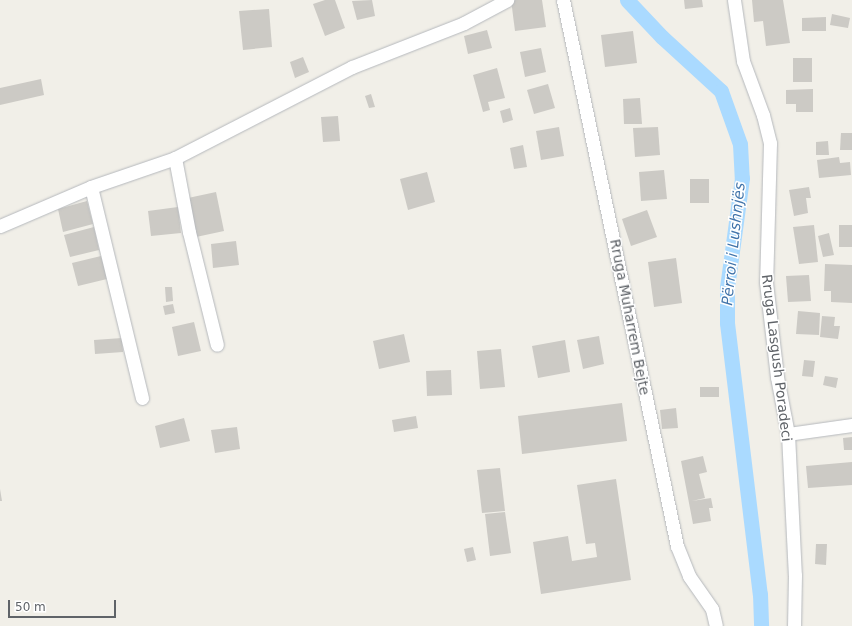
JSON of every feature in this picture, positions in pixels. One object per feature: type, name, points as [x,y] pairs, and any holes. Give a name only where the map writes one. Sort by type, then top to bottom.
[{"type":"street","points":[[0,226],[91,187],[175,158],[352,67],[464,23],[507,0]]},
{"type":"street","name":"Rruga Muharrem Bejte","points":[[563,0],[677,546],[690,576],[712,609],[716,624]]},
{"type":"street","name":"Rruga Lasgush Poradeci","points":[[734,0],[743,61],[763,115],[770,143],[766,282],[775,363],[788,434],[795,575],[794,626]]},
{"type":"street","points":[[175,158],[189,232],[217,345]]},
{"type":"street","points":[[91,187],[142,398]]},
{"type":"street","points":[[788,434],[852,425]]},
{"type":"building","points":[[325,0],[335,0],[345,28],[325,36],[313,4]]},
{"type":"building","points":[[372,0],[375,16],[357,20],[352,1]]},
{"type":"building","points":[[511,0],[542,0],[546,27],[515,31]]},
{"type":"building","points":[[684,0],[702,0],[703,7],[685,9]]},
{"type":"building","points":[[752,0],[783,0],[790,43],[766,46],[763,21],[754,22]]},
{"type":"building","points":[[269,9],[272,47],[243,50],[239,11]]},
{"type":"building","points":[[832,14],[850,18],[848,28],[830,25]]},
{"type":"building","points":[[826,17],[826,31],[802,31],[802,18]]},
{"type":"building","points":[[487,30],[492,48],[468,54],[464,36]]},
{"type":"building","points":[[633,31],[637,63],[605,67],[601,35]]},
{"type":"building","points":[[541,48],[546,72],[525,77],[520,52]]},
{"type":"building","points":[[303,57],[309,72],[295,78],[290,62]]},
{"type":"building","points":[[793,58],[812,58],[812,82],[793,82]]},
{"type":"building","points":[[497,68],[505,98],[488,102],[490,110],[483,112],[473,75]]},
{"type":"building","points":[[41,79],[44,95],[0,105],[0,88]]},
{"type":"building","points":[[548,84],[555,108],[534,114],[527,90]]},
{"type":"building","points":[[813,89],[813,112],[796,112],[796,104],[786,104],[786,90]]},
{"type":"building","points":[[371,94],[375,107],[369,108],[365,96]]},
{"type":"building","points":[[640,98],[642,124],[624,124],[623,99]]},
{"type":"building","points":[[510,108],[513,120],[503,123],[500,111]]},
{"type":"building","points":[[338,116],[340,141],[323,142],[321,117]]},
{"type":"building","points":[[559,127],[564,156],[541,160],[536,131]]},
{"type":"building","points":[[658,127],[660,155],[635,157],[633,128]]},
{"type":"building","points":[[841,133],[852,133],[852,150],[840,150]]},
{"type":"building","points":[[828,141],[829,155],[816,155],[816,142]]},
{"type":"building","points":[[523,145],[527,167],[514,169],[510,148]]},
{"type":"building","points":[[839,157],[840,163],[850,162],[851,175],[819,178],[817,160]]},
{"type":"building","points":[[664,170],[667,199],[641,201],[639,172]]},
{"type":"building","points":[[427,172],[435,202],[408,210],[400,179]]},
{"type":"building","points":[[690,179],[709,179],[709,203],[690,203]]},
{"type":"building","points":[[809,187],[811,198],[806,198],[808,213],[794,216],[789,190]]},
{"type":"building","points":[[216,192],[224,231],[196,237],[188,198]]},
{"type":"building","points":[[87,201],[93,224],[63,232],[58,209]]},
{"type":"building","points":[[178,207],[181,233],[151,236],[148,211]]},
{"type":"building","points":[[647,210],[657,237],[631,246],[622,219]]},
{"type":"building","points":[[814,225],[818,262],[799,264],[793,227]]},
{"type":"building","points":[[839,225],[852,225],[852,247],[839,247]]},
{"type":"building","points":[[94,227],[99,250],[70,257],[64,235]]},
{"type":"building","points":[[829,233],[834,255],[823,257],[818,236]]},
{"type":"building","points":[[236,241],[239,265],[213,268],[211,244]]},
{"type":"building","points":[[101,256],[107,279],[78,286],[72,263]]},
{"type":"building","points":[[676,258],[682,303],[654,307],[648,262]]},
{"type":"building","points":[[825,264],[852,265],[852,303],[831,302],[831,291],[824,291]]},
{"type":"building","points":[[809,275],[811,301],[788,302],[786,276]]},
{"type":"building","points":[[165,287],[172,287],[173,301],[166,302]]},
{"type":"building","points":[[173,304],[175,313],[165,315],[163,306]]},
{"type":"building","points":[[798,311],[820,313],[819,335],[796,334]]},
{"type":"building","points":[[822,316],[835,317],[834,326],[840,326],[838,339],[820,337]]},
{"type":"building","points":[[194,322],[201,351],[178,356],[172,327]]},
{"type":"building","points":[[404,334],[410,362],[379,369],[373,341]]},
{"type":"building","points":[[599,336],[604,364],[583,369],[577,340]]},
{"type":"building","points":[[122,338],[123,352],[95,354],[94,340]]},
{"type":"building","points":[[565,340],[570,372],[538,378],[532,346]]},
{"type":"building","points":[[501,349],[505,387],[480,389],[477,351]]},
{"type":"building","points":[[804,360],[815,361],[813,377],[802,376]]},
{"type":"building","points":[[451,370],[452,395],[427,396],[426,371]]},
{"type":"building","points":[[825,376],[838,378],[836,388],[823,385]]},
{"type":"building","points":[[700,387],[719,387],[719,397],[700,397]]},
{"type":"building","points":[[622,403],[627,441],[522,454],[518,416]]},
{"type":"building","points":[[676,408],[678,428],[662,429],[660,410]]},
{"type":"building","points":[[416,416],[418,428],[394,432],[392,420]]},
{"type":"building","points":[[184,418],[190,441],[160,448],[155,426]]},
{"type":"building","points":[[237,427],[240,449],[215,453],[211,430]]},
{"type":"building","points":[[852,437],[852,450],[844,450],[843,438]]},
{"type":"building","points":[[703,456],[707,472],[699,474],[705,498],[692,501],[711,498],[713,508],[709,508],[711,521],[693,524],[681,461]]},
{"type":"building","points":[[852,462],[852,485],[808,488],[806,466]]},
{"type":"building","points":[[500,468],[505,511],[482,513],[477,470]]},
{"type":"building","points":[[616,479],[631,580],[541,594],[533,542],[568,536],[572,561],[597,557],[595,543],[586,544],[577,485]]},
{"type":"building","points":[[0,489],[2,501],[0,501]]},
{"type":"building","points":[[505,512],[511,553],[490,556],[485,514]]},
{"type":"building","points":[[816,544],[827,544],[826,565],[815,564]]},
{"type":"building","points":[[473,547],[476,560],[467,562],[464,549]]},
{"type":"waterway","name":"Përroi i Lushnjës","points":[[627,0],[662,37],[721,91],[740,144],[742,178],[727,288],[727,323],[760,594],[761,626]]}]
